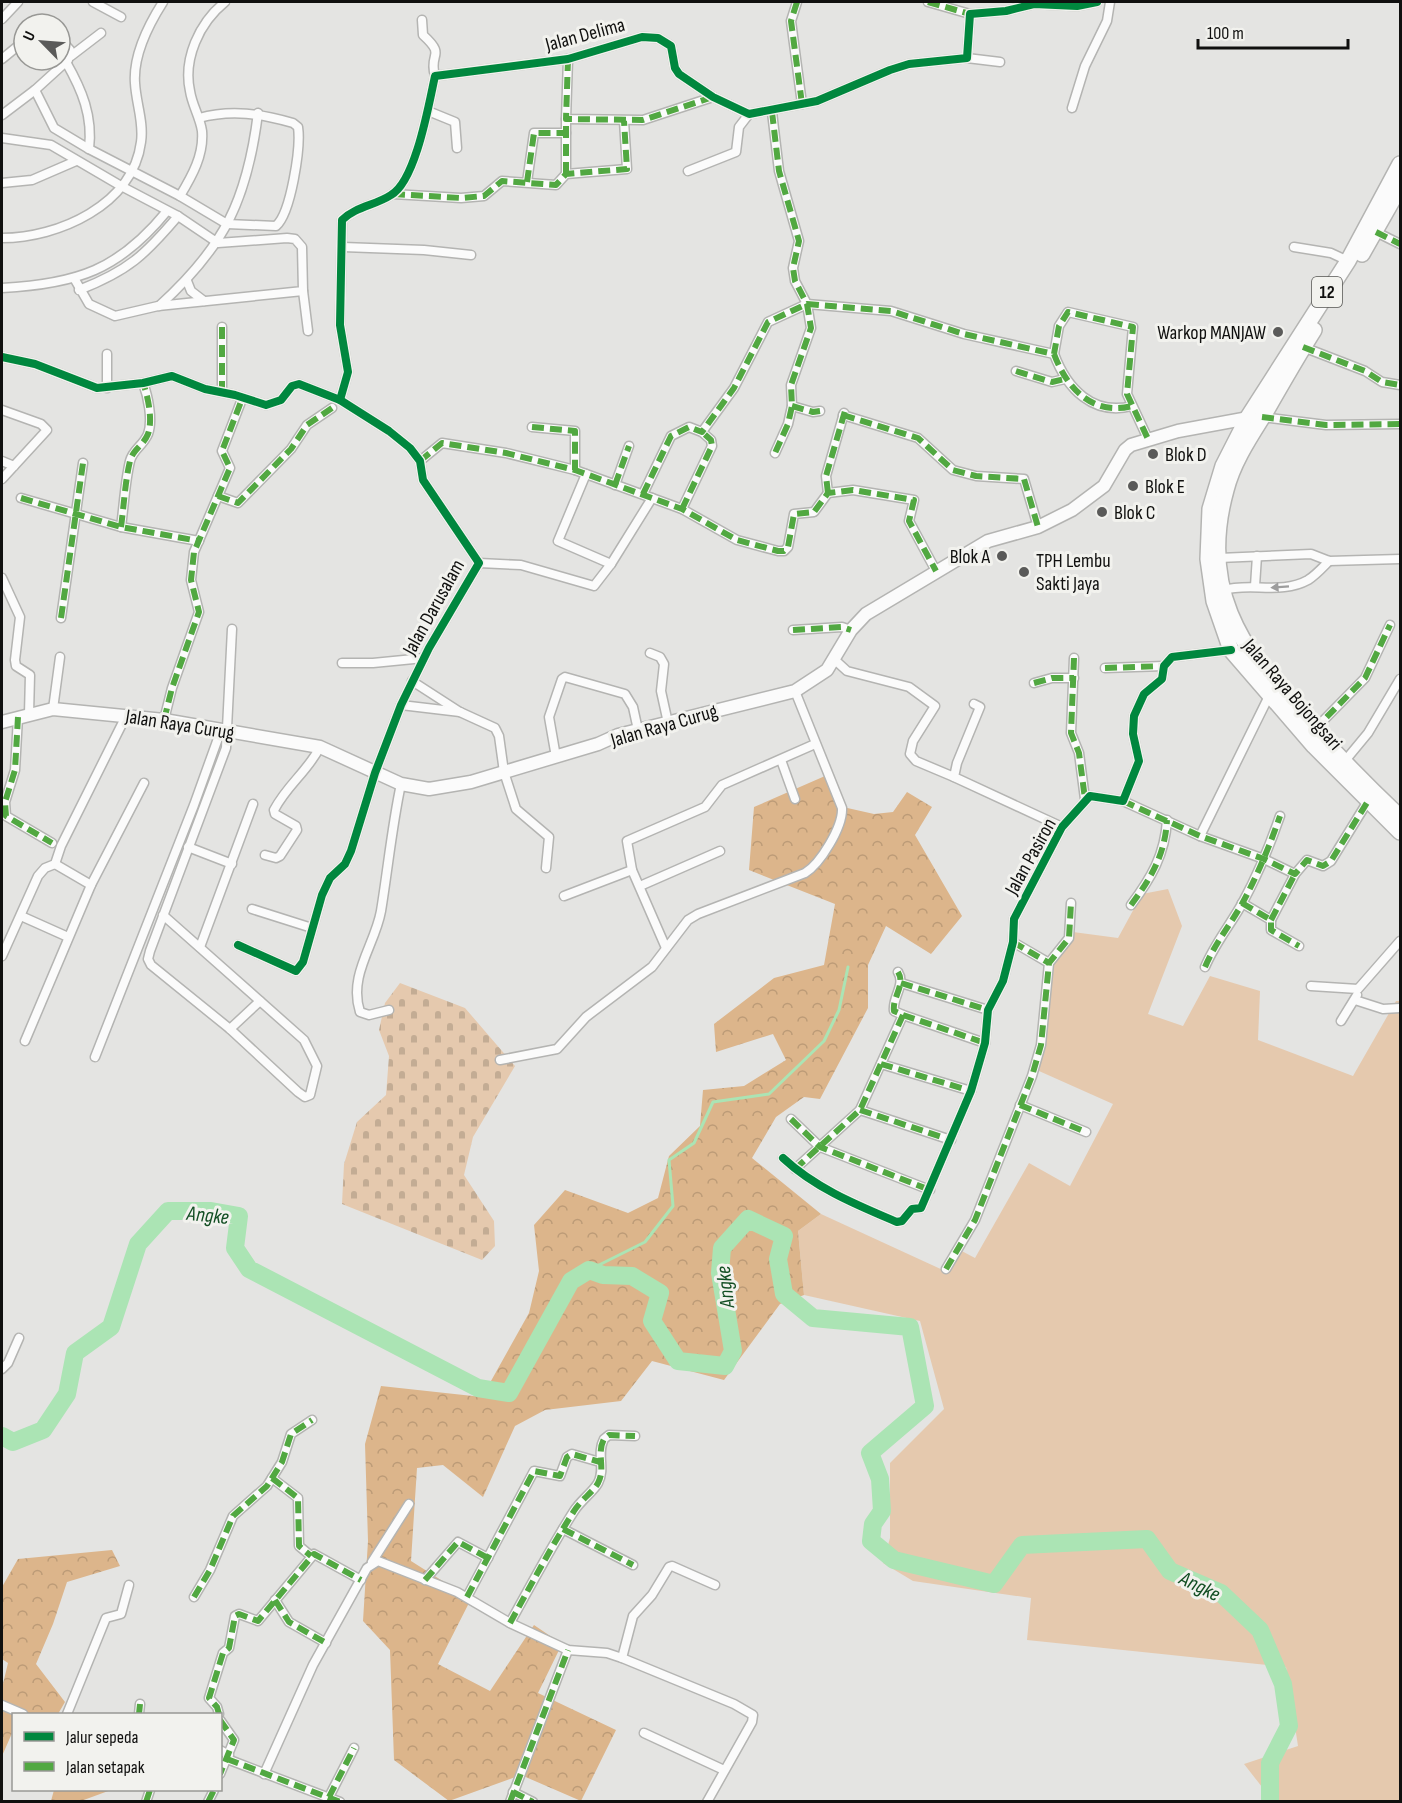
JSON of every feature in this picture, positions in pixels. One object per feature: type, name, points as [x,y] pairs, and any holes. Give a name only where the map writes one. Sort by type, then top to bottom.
[{"type":"highway","name":"Jalan Raya Bojongsari","points":[[1401,164],[1348,261],[1255,417],[1226,490],[1220,524],[1219,558],[1223,590],[1233,623],[1255,662],[1344,762],[1401,817]]},
{"type":"highway","name":"Jalan Raya Bojongsari","points":[[1401,187],[1376,232],[1304,347],[1223,466],[1208,524],[1208,559],[1214,601],[1231,650],[1269,696],[1368,801],[1401,832]]},
{"type":"main road","name":"Jalan Raya Curug","points":[[2,722],[53,709],[127,714],[320,747],[401,784],[429,789],[447,787],[556,757],[638,730],[795,691],[819,676],[835,660],[851,630],[866,614],[998,536],[1038,526],[1072,510],[1098,491],[1125,450],[1148,439],[1255,417]]},
{"type":"street","points":[[2,18],[18,2]]},
{"type":"street","points":[[93,2],[121,17]]},
{"type":"street","points":[[2,238],[29,235],[74,222],[105,203],[121,186],[131,171],[141,141],[136,69],[144,38],[163,2]]},
{"type":"street","points":[[180,196],[198,162],[202,133],[190,94],[188,62],[206,24],[225,2]]},
{"type":"street","points":[[797,2],[791,21],[802,104]]},
{"type":"street","points":[[928,2],[970,14],[1006,11],[1034,4],[1059,3],[1077,6],[1097,2]]},
{"type":"street","points":[[1072,108],[1086,63],[1107,21],[1110,2]]},
{"type":"street","points":[[967,58],[970,14]]},
{"type":"street","points":[[340,400],[348,372],[340,325],[342,220],[393,194],[407,177],[428,111],[435,76],[433,66],[436,50],[435,46],[423,35],[422,20]]},
{"type":"street","points":[[72,56],[101,33]]},
{"type":"street","name":"Jalan Delima","points":[[435,76],[568,59],[635,38],[658,38],[673,50],[675,68],[679,74],[713,97],[749,114]]},
{"type":"street","points":[[688,171],[736,152],[739,146],[739,127],[749,114],[772,112],[824,98],[890,70],[942,59],[967,58],[1000,62]]},
{"type":"street","points":[[393,194],[461,198],[484,196],[502,181],[556,185],[566,174],[568,59]]},
{"type":"street","points":[[72,68],[79,84],[91,129],[89,149]]},
{"type":"street","points":[[2,115],[54,72]]},
{"type":"street","points":[[35,90],[54,128],[89,149],[180,196],[227,224],[276,226],[283,217],[296,158],[297,127],[293,123],[258,114],[215,114],[199,118]]},
{"type":"street","points":[[566,119],[624,121],[650,118],[713,97]]},
{"type":"street","points":[[428,111],[455,122],[457,148]]},
{"type":"street","points":[[772,112],[779,171],[799,241],[793,268],[795,281],[807,304],[811,328],[791,385],[792,406],[788,424],[775,453]]},
{"type":"street","points":[[158,306],[187,281],[218,243],[248,176],[258,114]]},
{"type":"street","points":[[566,174],[627,169],[624,121]]},
{"type":"street","points":[[44,142],[54,128]]},
{"type":"street","points":[[527,182],[535,131],[566,133]]},
{"type":"street","points":[[2,138],[44,142],[178,216],[218,243],[295,239],[302,247],[303,291],[308,331]]},
{"type":"street","points":[[2,183],[32,180],[76,161]]},
{"type":"street","points":[[2,288],[74,278],[110,264],[147,236],[167,211]]},
{"type":"street","points":[[79,290],[115,275],[138,260],[178,216]]},
{"type":"street","points":[[1376,232],[1401,244]]},
{"type":"street","points":[[343,247],[424,250],[471,255]]},
{"type":"street","points":[[1294,247],[1331,253],[1348,261]]},
{"type":"street","points":[[74,278],[89,304],[115,316],[158,306],[303,291]]},
{"type":"street","points":[[187,281],[191,291],[204,302]]},
{"type":"street","points":[[702,432],[734,388],[768,322],[807,304],[891,311],[964,334],[1054,354]]},
{"type":"street","points":[[1132,406],[1117,410],[1102,408],[1065,379],[1054,354],[1059,326],[1068,312],[1133,327],[1126,385],[1132,406],[1148,439]]},
{"type":"street","points":[[222,327],[222,391]]},
{"type":"street","points":[[1304,347],[1365,371],[1382,382],[1401,385]]},
{"type":"street","points":[[107,354],[107,388]]},
{"type":"street","name":"Jalan Darusalam","points":[[2,357],[35,364],[97,388],[143,383],[172,376],[205,389],[222,391],[242,399],[271,405],[281,400],[292,386],[299,384],[340,400],[395,435],[420,461],[423,480],[479,562],[424,658],[401,705],[375,773],[351,851],[345,864],[330,878],[312,928],[303,962],[296,971],[238,945]]},
{"type":"street","points":[[1016,371],[1052,382],[1065,379]]},
{"type":"street","points":[[121,526],[130,462],[133,452],[140,446],[148,431],[148,406],[143,383]]},
{"type":"street","points":[[165,720],[172,688],[199,612],[191,568],[199,542],[231,466],[222,451],[242,399]]},
{"type":"street","points":[[792,406],[813,412],[820,411]]},
{"type":"street","points":[[218,496],[238,503],[291,448],[307,425],[332,408]]},
{"type":"street","points":[[2,410],[41,424],[47,430],[2,478]]},
{"type":"street","points":[[420,461],[442,443],[506,453],[575,470],[682,509],[737,540],[784,551],[788,547],[794,514],[814,512],[828,493],[826,476],[844,413],[918,438],[953,470],[976,476],[1024,479],[1038,526]]},
{"type":"street","points":[[1255,417],[1326,425],[1401,424]]},
{"type":"street","points":[[532,427],[575,431],[575,470]]},
{"type":"street","points":[[479,562],[521,565],[588,586],[596,584],[611,564],[648,496],[663,448],[671,436],[689,427],[702,432],[711,440],[712,446],[682,509]]},
{"type":"street","points":[[615,484],[629,446]]},
{"type":"street","points":[[2,461],[14,466]]},
{"type":"street","points":[[61,618],[83,463]]},
{"type":"street","points":[[586,474],[558,541],[611,564]]},
{"type":"street","points":[[828,493],[853,490],[914,500],[909,521],[936,572]]},
{"type":"street","points":[[21,498],[74,515],[199,542]]},
{"type":"street","points":[[1219,558],[1311,554],[1329,561],[1401,559]]},
{"type":"street","points":[[1255,586],[1257,556]]},
{"type":"street","points":[[1223,590],[1240,586],[1293,586],[1310,579],[1329,561]]},
{"type":"street","points":[[2,578],[20,617],[16,666],[30,675],[15,770],[5,802],[6,816],[52,843]]},
{"type":"street","points":[[1314,730],[1365,678],[1390,626]]},
{"type":"street","points":[[793,630],[842,627],[851,630]]},
{"type":"street","points":[[163,915],[310,1048],[318,1066],[310,1095],[301,1095],[230,1029],[151,965],[148,959],[150,951],[163,915],[188,847],[226,748],[224,730],[232,629]]},
{"type":"street","points":[[1123,801],[1139,761],[1133,734],[1134,716],[1144,694],[1162,679],[1164,666],[1172,657],[1231,650]]},
{"type":"street","points":[[650,653],[660,657],[664,664],[661,691],[668,723]]},
{"type":"street","points":[[53,709],[60,657]]},
{"type":"street","points":[[342,663],[373,663],[424,658]]},
{"type":"street","points":[[1074,658],[1071,733],[1079,753],[1085,799],[1095,796],[1123,801],[1200,836],[1264,859],[1295,874]]},
{"type":"street","name":"Jalan Pasiron","points":[[835,660],[847,672],[909,687],[935,708],[913,741],[910,754],[916,761],[1062,827]]},
{"type":"street","points":[[1105,668],[1164,666]]},
{"type":"street","points":[[556,757],[549,717],[562,679],[565,677],[625,694],[633,707],[638,730]]},
{"type":"street","points":[[1034,683],[1049,679],[1074,678]]},
{"type":"street","points":[[1344,762],[1368,733],[1401,679]]},
{"type":"street","points":[[412,681],[460,712],[495,728],[499,736],[504,772],[516,809],[549,837],[546,868]]},
{"type":"street","points":[[500,1060],[557,1049],[586,1017],[648,971],[688,920],[698,914],[805,873],[819,863],[843,813],[795,691]]},
{"type":"street","points":[[1200,836],[1269,696]]},
{"type":"street","points":[[954,777],[980,707],[974,704]]},
{"type":"street","points":[[401,705],[460,712]]},
{"type":"street","points":[[2,956],[38,876],[45,868],[55,864],[66,836],[127,714]]},
{"type":"street","points":[[95,1058],[224,730]]},
{"type":"street","points":[[666,948],[632,870],[627,842],[705,807],[722,785],[815,744]]},
{"type":"street","points":[[265,855],[276,858],[280,856],[297,830],[296,826],[275,814],[274,810],[292,781],[310,767],[320,747]]},
{"type":"street","points":[[781,760],[795,799]]},
{"type":"street","points":[[25,1041],[68,937],[144,783]]},
{"type":"street","points":[[389,1010],[369,1015],[360,1012],[358,973],[372,942],[381,913],[401,784]]},
{"type":"street","name":"Jalan Pasiron","points":[[987,1010],[1003,981],[1013,942],[1014,919],[1062,827],[1085,799]]},
{"type":"street","points":[[1299,946],[1271,930],[1271,920],[1295,874],[1307,860],[1323,866],[1331,861],[1368,801]]},
{"type":"street","points":[[200,947],[253,804]]},
{"type":"street","points":[[1205,967],[1264,859],[1280,816]]},
{"type":"street","points":[[1131,905],[1157,866],[1164,850],[1167,820]]},
{"type":"street","points":[[188,847],[232,864]]},
{"type":"street","points":[[640,886],[720,851]]},
{"type":"street","points":[[55,864],[92,885]]},
{"type":"street","points":[[564,896],[632,870]]},
{"type":"street","points":[[946,1269],[975,1220],[1041,1045],[1049,963],[1069,938],[1071,903]]},
{"type":"street","points":[[1242,903],[1271,920]]},
{"type":"street","points":[[252,909],[312,928]]},
{"type":"street","points":[[21,916],[68,937]]},
{"type":"street","points":[[1013,942],[1049,963]]},
{"type":"street","points":[[1341,1021],[1355,1000],[1358,989],[1399,946]]},
{"type":"street","points":[[898,972],[901,983],[893,1006],[894,1011],[984,1043]]},
{"type":"street","points":[[783,1158],[795,1169],[844,1199],[897,1222],[903,1221],[912,1209],[921,1208],[971,1091],[984,1043],[987,1010],[901,983]]},
{"type":"street","points":[[1311,986],[1358,989]]},
{"type":"street","points":[[1355,1000],[1383,1009],[1401,1008]]},
{"type":"street","points":[[230,1029],[260,1001]]},
{"type":"street","points":[[795,1169],[860,1110],[903,1015]]},
{"type":"street","points":[[881,1064],[971,1091]]},
{"type":"street","points":[[1020,1104],[1086,1132]]},
{"type":"street","points":[[860,1110],[951,1140]]},
{"type":"street","points":[[791,1119],[820,1148],[930,1190]]},
{"type":"street","points":[[2,1368],[8,1363],[19,1338]]},
{"type":"street","points":[[194,1597],[233,1516],[272,1478],[282,1462],[288,1438],[312,1420]]},
{"type":"street","points":[[510,1623],[563,1529],[582,1499],[597,1485],[602,1471],[600,1446],[604,1439],[609,1435],[635,1436]]},
{"type":"street","points":[[467,1597],[534,1471],[560,1476],[567,1457],[572,1454],[600,1462]]},
{"type":"street","points":[[272,1478],[298,1498],[298,1546],[311,1556]]},
{"type":"street","points":[[264,1774],[301,1690],[326,1643],[361,1580],[409,1504]]},
{"type":"street","points":[[563,1529],[633,1565]]},
{"type":"street","points":[[425,1580],[458,1542],[488,1558]]},
{"type":"street","points":[[219,1713],[217,1707],[209,1698],[223,1653],[229,1648],[235,1616],[239,1614],[258,1621],[314,1554],[361,1580]]},
{"type":"street","points":[[372,1562],[383,1562],[467,1597],[510,1623],[568,1650],[607,1653],[622,1658],[734,1704],[753,1715],[752,1722],[707,1802]]},
{"type":"street","points":[[622,1658],[633,1616],[652,1595],[669,1567],[672,1566],[715,1585]]},
{"type":"street","points":[[67,1713],[106,1618],[121,1614],[129,1585]]},
{"type":"street","points":[[275,1600],[289,1622],[326,1643]]},
{"type":"street","points":[[510,1802],[568,1650]]},
{"type":"street","points":[[139,1713],[140,1704]]},
{"type":"street","points":[[2,1706],[20,1713]]},
{"type":"street","points":[[222,1723],[234,1740],[222,1770]]},
{"type":"street","points":[[644,1734],[724,1770]]},
{"type":"street","points":[[329,1797],[354,1748]]},
{"type":"street","points":[[222,1752],[228,1757],[264,1774],[340,1802]]},
{"type":"street","points":[[513,1792],[533,1802]]},
{"type":"green space","points":[[825,776],[843,807],[874,814],[893,812],[907,792],[932,807],[915,835],[962,916],[931,954],[886,926],[868,965],[868,1008],[820,1099],[804,1097],[776,1117],[752,1158],[821,1214],[798,1231],[804,1295],[780,1304],[724,1380],[652,1361],[621,1401],[545,1410],[515,1426],[483,1497],[443,1465],[417,1468],[411,1561],[471,1599],[438,1664],[490,1691],[534,1625],[562,1644],[538,1693],[616,1730],[581,1801],[521,1775],[449,1801],[394,1760],[390,1650],[363,1621],[368,1541],[365,1444],[381,1386],[482,1397],[529,1313],[539,1271],[534,1225],[565,1190],[628,1213],[658,1198],[669,1156],[700,1126],[703,1090],[744,1086],[786,1060],[773,1034],[716,1052],[714,1024],[774,978],[824,965],[835,904],[749,870],[754,807]]},
{"type":"green space","points":[[1168,889],[1182,926],[1148,1014],[1183,1026],[1210,976],[1260,991],[1258,1040],[1353,1076],[1396,1001],[1400,1001],[1400,1801],[1273,1801],[1244,1764],[1298,1746],[1286,1667],[1027,1640],[1031,1598],[913,1581],[883,1563],[890,1538],[890,1463],[944,1409],[920,1321],[804,1295],[798,1231],[821,1214],[945,1271],[956,1248],[975,1258],[1029,1163],[1070,1186],[1113,1104],[1039,1071],[1051,966],[1073,932],[1118,938],[1142,894]]},
{"type":"green space","points":[[400,983],[465,1008],[515,1066],[473,1137],[464,1175],[494,1221],[495,1246],[482,1260],[342,1204],[344,1164],[357,1122],[386,1095],[389,1056],[379,1030],[385,1003]]},
{"type":"green space","points":[[112,1550],[120,1566],[67,1582],[36,1664],[65,1702],[59,1713],[12,1713],[12,1733],[2,1756],[2,1688],[8,1663],[2,1659],[2,1587],[18,1559]]},
{"type":"green space","points":[[54,1791],[108,1791],[81,1801],[51,1801]]},
{"type":"waterway","points":[[589,1270],[645,1242],[673,1206],[669,1160],[694,1143],[713,1102],[769,1094],[824,1041],[839,1010],[848,967]]},
{"type":"waterway","name":"Angke","points":[[2,1436],[13,1442],[43,1430],[67,1394],[75,1353],[111,1327],[138,1244],[168,1211],[211,1211],[239,1216],[235,1248],[249,1269],[478,1388],[509,1393],[571,1281],[589,1270],[603,1275],[632,1276],[660,1293],[652,1321],[678,1361],[725,1366],[733,1351],[720,1273],[722,1248],[748,1219],[784,1236],[778,1259],[784,1294],[813,1318],[910,1327],[925,1406],[870,1453],[880,1479],[882,1511],[873,1524],[871,1541],[894,1560],[994,1584],[1022,1545],[1147,1539],[1170,1571],[1221,1593],[1260,1630],[1283,1684],[1289,1726],[1270,1763],[1270,1802]]},
{"type":"marked path","points":[[797,2],[791,21],[802,104]]},
{"type":"marked path","points":[[928,2],[970,14]]},
{"type":"marked path","points":[[568,59],[566,119],[643,120],[713,97]]},
{"type":"marked path","points":[[772,112],[779,171],[799,241],[793,268],[795,281],[807,304],[811,328],[791,385],[792,406],[788,424],[775,453]]},
{"type":"marked path","points":[[393,194],[461,198],[484,196],[502,181],[556,185],[566,174],[627,169],[624,121]]},
{"type":"marked path","points":[[566,126],[566,174]]},
{"type":"marked path","points":[[527,182],[534,133],[566,133]]},
{"type":"marked path","points":[[1376,232],[1400,244]]},
{"type":"marked path","points":[[643,494],[671,436],[689,427],[702,432],[734,388],[768,322],[807,304],[891,311],[964,334],[1054,354],[1059,326],[1068,312],[1133,327],[1127,394],[1148,439]]},
{"type":"marked path","points":[[222,327],[222,391]]},
{"type":"marked path","points":[[1303,347],[1365,371],[1382,382],[1400,385]]},
{"type":"marked path","points":[[1054,354],[1066,378],[1083,397],[1105,407],[1132,406]]},
{"type":"marked path","points":[[1016,371],[1052,382],[1065,379]]},
{"type":"marked path","points":[[121,527],[130,461],[133,453],[146,438],[150,422],[147,394],[143,383]]},
{"type":"marked path","points":[[164,720],[172,688],[199,612],[191,580],[194,552],[230,468],[222,451],[242,399]]},
{"type":"marked path","points":[[792,406],[813,412],[820,411]]},
{"type":"marked path","points":[[218,496],[238,503],[291,449],[307,425],[332,408]]},
{"type":"marked path","points":[[828,493],[826,476],[845,411]]},
{"type":"marked path","points":[[843,415],[918,438],[953,470],[976,476],[1024,479],[1038,527]]},
{"type":"marked path","points":[[1262,417],[1326,425],[1400,424]]},
{"type":"marked path","points":[[532,427],[575,431],[575,470]]},
{"type":"marked path","points":[[682,509],[712,446],[711,440],[702,432]]},
{"type":"marked path","points":[[420,461],[442,443],[506,453],[575,470],[682,509],[737,540],[778,551],[784,551],[788,547],[794,514],[814,512],[828,493],[853,490],[914,500],[909,521],[936,571]]},
{"type":"marked path","points":[[615,485],[629,446]]},
{"type":"marked path","points":[[61,618],[83,463]]},
{"type":"marked path","points":[[21,498],[121,527],[199,541]]},
{"type":"marked path","points":[[1314,730],[1365,678],[1390,625]]},
{"type":"marked path","points":[[793,630],[842,627],[851,630]]},
{"type":"marked path","points":[[1074,658],[1071,733],[1079,753],[1085,799]]},
{"type":"marked path","points":[[1105,668],[1164,666]]},
{"type":"marked path","points":[[1034,683],[1052,678],[1074,678]]},
{"type":"marked path","points":[[18,717],[15,770],[5,802],[6,816],[52,843]]},
{"type":"marked path","points":[[1123,801],[1200,836],[1264,859],[1295,874],[1307,860],[1323,866],[1331,861],[1368,801]]},
{"type":"marked path","points":[[1205,967],[1248,891],[1280,816]]},
{"type":"marked path","points":[[1131,905],[1156,866],[1166,833],[1167,820]]},
{"type":"marked path","points":[[1271,920],[1295,874]]},
{"type":"marked path","points":[[946,1269],[975,1220],[1032,1076],[1041,1045],[1049,963],[1069,938],[1071,903]]},
{"type":"marked path","points":[[1242,903],[1271,920],[1271,930],[1299,946]]},
{"type":"marked path","points":[[1013,942],[1049,963]]},
{"type":"marked path","points":[[795,1169],[860,1110],[903,1015],[894,1011],[900,986],[898,972]]},
{"type":"marked path","points":[[901,983],[988,1010]]},
{"type":"marked path","points":[[903,1015],[985,1043]]},
{"type":"marked path","points":[[881,1064],[971,1091]]},
{"type":"marked path","points":[[1020,1105],[1086,1132]]},
{"type":"marked path","points":[[860,1110],[951,1140]]},
{"type":"marked path","points":[[791,1119],[820,1147],[930,1190]]},
{"type":"marked path","points":[[194,1597],[210,1570],[233,1516],[267,1486],[282,1462],[291,1434],[312,1420]]},
{"type":"marked path","points":[[510,1623],[574,1511],[598,1483],[604,1439],[609,1435],[635,1436]]},
{"type":"marked path","points":[[467,1597],[534,1471],[560,1476],[567,1457],[572,1454],[600,1462]]},
{"type":"marked path","points":[[272,1478],[298,1498],[299,1546],[311,1556]]},
{"type":"marked path","points":[[563,1529],[633,1565]]},
{"type":"marked path","points":[[425,1580],[458,1542],[488,1558]]},
{"type":"marked path","points":[[219,1713],[217,1707],[209,1698],[223,1653],[229,1648],[235,1616],[239,1614],[258,1621],[314,1554],[361,1580]]},
{"type":"marked path","points":[[275,1600],[289,1622],[326,1643]]},
{"type":"marked path","points":[[510,1802],[568,1650]]},
{"type":"marked path","points":[[139,1713],[140,1704]]},
{"type":"marked path","points":[[222,1723],[234,1740],[222,1769]]},
{"type":"marked path","points":[[329,1797],[354,1748]]},
{"type":"marked path","points":[[227,1759],[340,1802]]},
{"type":"marked path","points":[[146,1802],[150,1791]]},
{"type":"marked path","points":[[208,1802],[214,1791]]},
{"type":"marked path","points":[[513,1792],[533,1802]]},
{"type":"cycle path","points":[[340,400],[348,372],[340,325],[342,220],[353,212],[391,195],[400,187],[408,174],[420,140],[435,76],[568,59],[642,37],[658,38],[671,46],[675,68],[679,74],[713,97],[749,114],[817,101],[909,64],[967,58],[970,14],[1006,11],[1034,4],[1077,6],[1097,2]]},
{"type":"cycle path","points":[[2,357],[35,364],[97,388],[143,383],[172,376],[205,389],[235,395],[266,405],[281,400],[292,386],[299,384],[340,400],[389,431],[410,448],[420,461],[423,480],[479,563],[429,648],[401,705],[375,773],[351,851],[345,864],[330,878],[322,895],[303,962],[296,971],[238,945]]},
{"type":"cycle path","points":[[783,1158],[795,1169],[823,1187],[897,1222],[902,1221],[912,1209],[921,1208],[971,1091],[985,1043],[988,1010],[1003,981],[1013,942],[1014,919],[1062,827],[1090,796],[1123,801],[1139,761],[1133,734],[1134,716],[1144,694],[1162,679],[1164,666],[1172,657],[1231,650]]},
{"type":"place","name":"Warkop MANJAW","points":[[1278,332]]},
{"type":"place","name":"Blok D","points":[[1153,454]]},
{"type":"place","name":"Blok E","points":[[1133,486]]},
{"type":"place","name":"Blok C","points":[[1102,512]]},
{"type":"place","name":"Blok A","points":[[1002,556]]},
{"type":"place","name":"TPH Lembu Sakti Jaya","points":[[1024,572]]}]
